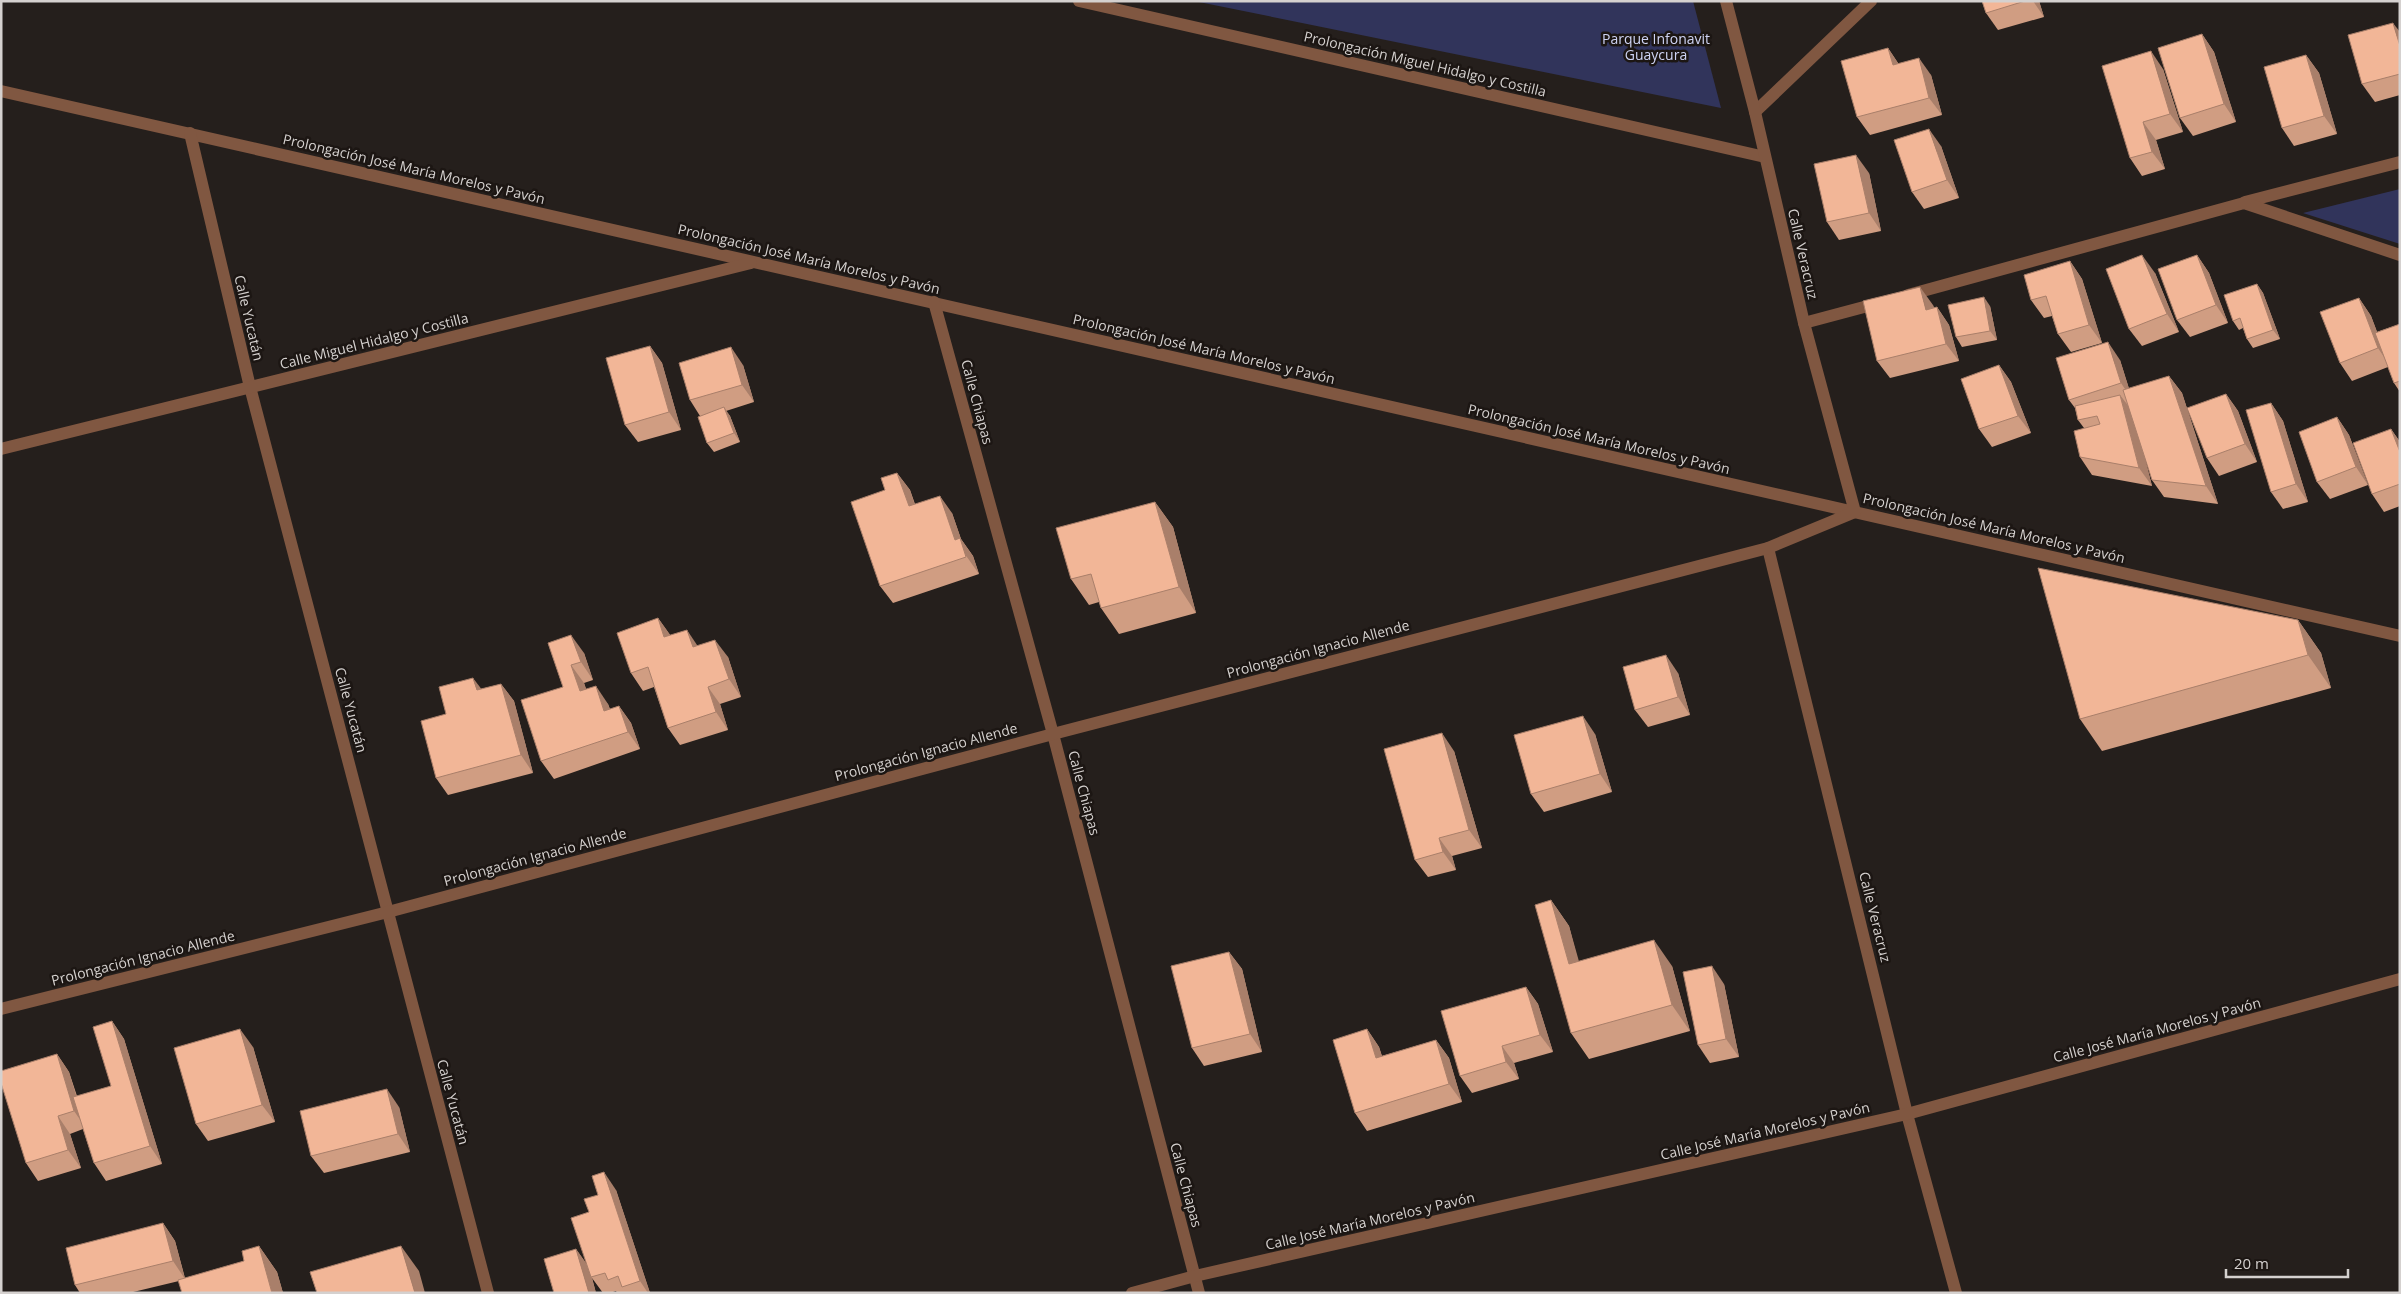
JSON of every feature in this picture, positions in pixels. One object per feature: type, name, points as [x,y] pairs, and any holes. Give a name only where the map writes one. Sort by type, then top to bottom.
[{"type":"street","name":"Prolongación Miguel Hidalgo y Costilla","points":[[1079,1],[1765,157]]},
{"type":"street","name":"Calle Veracruz","points":[[1726,1],[1755,112],[1804,323],[1855,512]]},
{"type":"street","points":[[1755,112],[1871,1]]},
{"type":"street","name":"Prolongación José María Morelos y Pavón","points":[[1,91],[2400,636]]},
{"type":"street","name":"Calle Yucatán","points":[[190,133],[250,387],[488,1293]]},
{"type":"street","points":[[1804,323],[2400,162]]},
{"type":"street","points":[[2244,203],[2400,255]]},
{"type":"street","name":"Calle Miguel Hidalgo y Costilla","points":[[1,449],[753,262]]},
{"type":"street","name":"Calle Chiapas","points":[[934,302],[1053,734],[1199,1293]]},
{"type":"street","name":"Prolongación Ignacio Allende","points":[[1,1010],[388,912],[1053,734],[1768,548],[1855,512]]},
{"type":"street","name":"Calle Veracruz","points":[[1768,548],[1907,1114],[1956,1293]]},
{"type":"street","name":"Calle José María Morelos y Pavón","points":[[1132,1293],[1195,1276],[1907,1114],[2400,979]]},
{"type":"green space","name":"Parque Infonavit Guaycura","points":[[1194,1],[1693,1],[1721,108]]},
{"type":"green space","points":[[2400,189],[2400,244],[2303,213]]},
{"type":"building","points":[[1982,1],[2025,1],[1986,13]]},
{"type":"building","points":[[2393,23],[2400,46],[2400,74],[2362,84],[2348,35]]},
{"type":"building","points":[[2202,34],[2224,104],[2180,118],[2158,48]]},
{"type":"building","points":[[1888,48],[1893,65],[1919,58],[1929,98],[1857,117],[1841,61]]},
{"type":"building","points":[[2151,51],[2170,114],[2143,122],[2152,152],[2130,158],[2102,66]]},
{"type":"building","points":[[2306,55],[2324,116],[2282,128],[2264,67]]},
{"type":"building","points":[[1929,129],[1947,180],[1912,192],[1894,140]]},
{"type":"building","points":[[1856,155],[1869,213],[1827,222],[1814,164]]},
{"type":"building","points":[[2142,255],[2167,314],[2129,329],[2106,269]]},
{"type":"building","points":[[2197,255],[2216,305],[2177,320],[2158,269]]},
{"type":"building","points":[[2070,261],[2089,325],[2058,334],[2046,296],[2031,300],[2024,275]]},
{"type":"building","points":[[2257,284],[2273,330],[2247,339],[2240,318],[2233,321],[2224,295]]},
{"type":"building","points":[[1920,287],[1926,310],[1937,307],[1946,344],[1877,361],[1863,301]]},
{"type":"building","points":[[1984,297],[1990,331],[1956,337],[1948,305]]},
{"type":"building","points":[[2359,298],[2378,348],[2340,363],[2320,312]]},
{"type":"building","points":[[2400,324],[2400,381],[2394,383],[2375,333]]},
{"type":"building","points":[[2108,342],[2121,383],[2069,400],[2056,358]]},
{"type":"building","points":[[650,346],[669,412],[625,425],[606,358]]},
{"type":"building","points":[[731,347],[742,385],[690,400],[679,363]]},
{"type":"building","points":[[1999,365],[2018,416],[1979,429],[1961,379]]},
{"type":"building","points":[[2169,376],[2206,486],[2152,480],[2123,390]]},
{"type":"building","points":[[2226,394],[2245,444],[2207,458],[2187,408]]},
{"type":"building","points":[[2120,395],[2139,468],[2080,457],[2074,431],[2100,424],[2097,416],[2078,420],[2075,406]]},
{"type":"building","points":[[2271,403],[2296,484],[2271,492],[2246,410]]},
{"type":"building","points":[[724,407],[734,433],[707,443],[698,417]]},
{"type":"building","points":[[2337,417],[2356,467],[2317,482],[2299,432]]},
{"type":"building","points":[[2391,429],[2400,452],[2400,484],[2372,494],[2353,443]]},
{"type":"building","points":[[897,473],[909,506],[940,496],[955,540],[960,538],[966,557],[880,586],[851,502],[885,490],[881,478]]},
{"type":"building","points":[[1155,502],[1179,587],[1101,608],[1091,574],[1071,579],[1056,528]]},
{"type":"building","points":[[2038,568],[2298,620],[2308,655],[2080,719]]},
{"type":"building","points":[[658,618],[664,637],[687,630],[693,647],[715,640],[729,679],[708,687],[716,712],[668,728],[648,667],[631,673],[617,633]]},
{"type":"building","points":[[571,635],[581,662],[571,665],[580,691],[596,686],[604,711],[619,706],[628,732],[541,761],[521,700],[563,687],[548,643]]},
{"type":"building","points":[[1666,655],[1678,697],[1635,710],[1623,667]]},
{"type":"building","points":[[473,678],[477,690],[501,684],[521,755],[436,778],[421,721],[446,714],[439,687]]},
{"type":"building","points":[[1583,716],[1600,774],[1531,794],[1514,735]]},
{"type":"building","points":[[1442,733],[1469,830],[1439,838],[1443,852],[1415,860],[1384,749]]},
{"type":"building","points":[[1551,900],[1569,964],[1654,940],[1672,1005],[1571,1033],[1535,905]]},
{"type":"building","points":[[1229,952],[1250,1034],[1192,1048],[1171,966]]},
{"type":"building","points":[[1712,966],[1726,1039],[1698,1045],[1683,972]]},
{"type":"building","points":[[1526,987],[1540,1035],[1502,1046],[1506,1062],[1460,1076],[1441,1011]]},
{"type":"building","points":[[112,1021],[150,1146],[94,1163],[73,1097],[111,1086],[93,1027]]},
{"type":"building","points":[[240,1029],[262,1105],[196,1124],[174,1048]]},
{"type":"building","points":[[1367,1029],[1376,1058],[1436,1040],[1449,1084],[1355,1113],[1333,1040]]},
{"type":"building","points":[[57,1054],[74,1111],[58,1116],[68,1150],[26,1163],[1,1083],[1,1071]]},
{"type":"building","points":[[387,1089],[398,1134],[311,1156],[300,1111]]},
{"type":"building","points":[[604,1172],[640,1281],[622,1287],[618,1276],[608,1280],[605,1273],[591,1277],[571,1218],[589,1212],[584,1199],[598,1195],[592,1176]]},
{"type":"building","points":[[163,1223],[173,1261],[75,1285],[66,1248]]},
{"type":"building","points":[[259,1246],[272,1293],[182,1293],[178,1280],[244,1261],[242,1251]]},
{"type":"building","points":[[401,1246],[415,1293],[317,1293],[310,1272]]},
{"type":"building","points":[[576,1249],[589,1293],[554,1293],[544,1259]]}]
